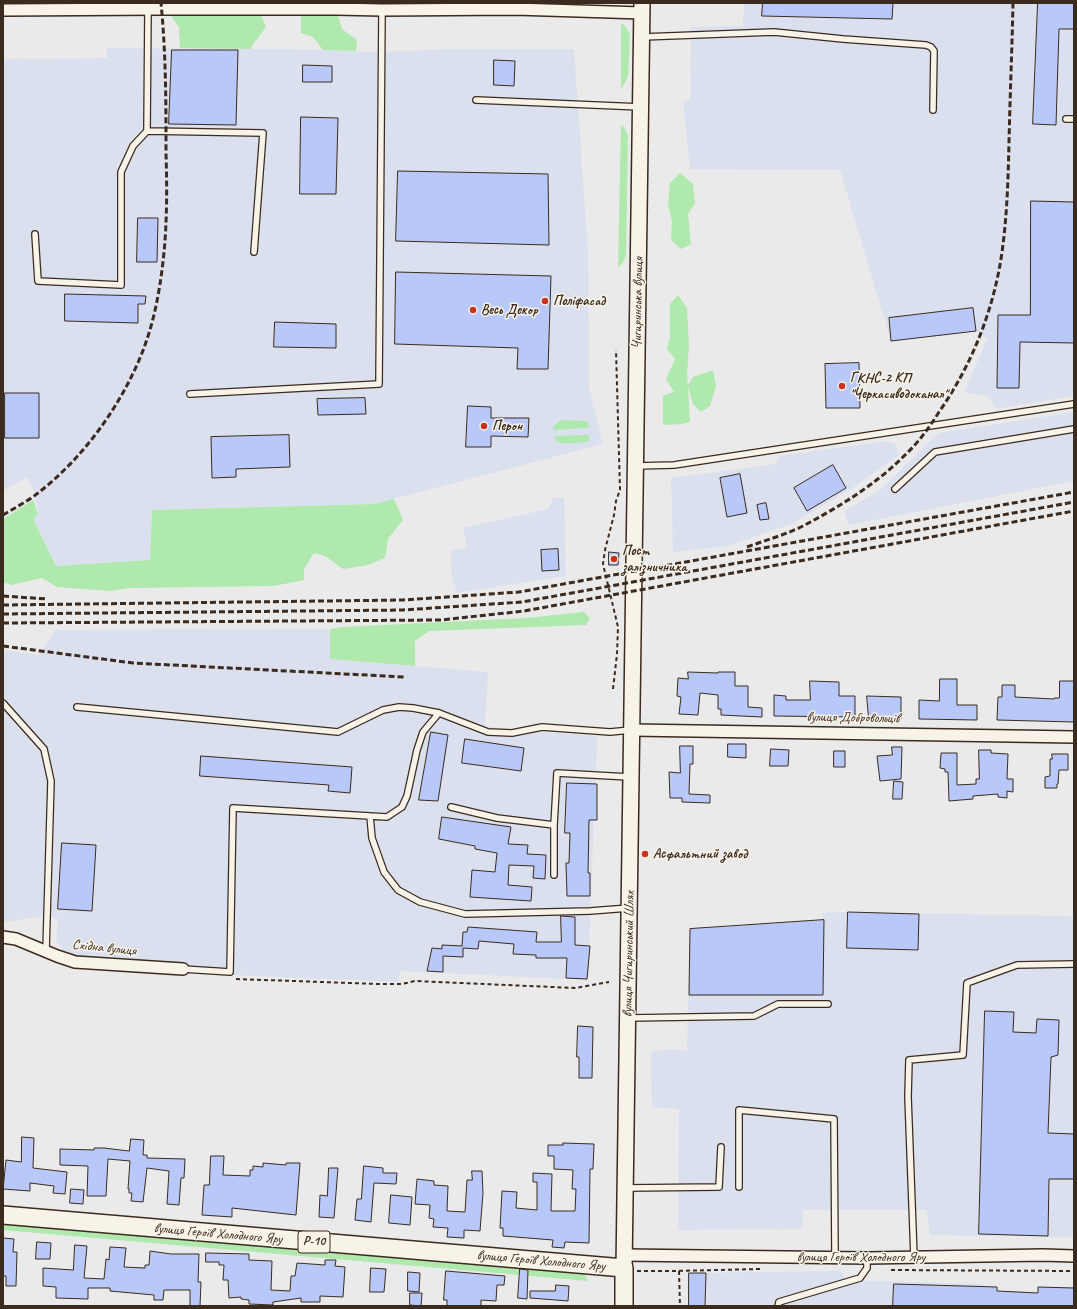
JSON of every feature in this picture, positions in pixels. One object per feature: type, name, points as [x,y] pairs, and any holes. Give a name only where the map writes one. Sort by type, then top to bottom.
[{"type":"main road","name":"Чигиринська вулиця","points":[[634,603],[642,8]]},
{"type":"main road","name":"вулиця Чигиринський Шлях","points":[[624,1306],[634,603]]},
{"type":"main road","name":"вулиця Героїв Холодного Яру","points":[[3,1215],[624,1262]]},
{"type":"street","points":[[3,10],[85,6],[148,9],[204,6],[382,10],[515,6],[642,8]]},
{"type":"street","name":"вулиця Добровольців","points":[[632,730],[1074,737]]},
{"type":"street","name":"Східна вулиця","points":[[3,937],[16,938],[46,952],[75,962],[183,969]]},
{"type":"street","name":"вулиця Героїв Холодного Яру","points":[[624,1262],[678,1257],[868,1258],[1042,1255],[1074,1256]]},
{"type":"lane","points":[[35,234],[38,281],[121,285],[121,172],[133,146],[147,131],[148,9]]},
{"type":"lane","points":[[190,394],[378,384],[382,10]]},
{"type":"lane","points":[[642,36],[774,32],[843,40],[926,45],[931,47],[934,51],[933,110]]},
{"type":"lane","points":[[476,100],[641,107]]},
{"type":"lane","points":[[1066,119],[1074,119]]},
{"type":"lane","points":[[147,131],[263,132],[254,252]]},
{"type":"lane","points":[[636,466],[674,465],[1074,404]]},
{"type":"lane","points":[[895,489],[934,452],[1074,429]]},
{"type":"lane","points":[[3,703],[44,749],[51,780],[46,952]]},
{"type":"lane","points":[[77,707],[338,732],[383,710],[399,707],[439,713],[488,732],[512,733],[542,727],[610,732],[632,730]]},
{"type":"lane","points":[[183,969],[230,972],[233,808],[387,817],[402,806],[407,796],[417,750],[423,732],[439,713]]},
{"type":"lane","points":[[554,875],[554,825],[557,773],[631,777]]},
{"type":"lane","points":[[451,807],[497,818],[554,825]]},
{"type":"lane","points":[[370,816],[372,838],[384,872],[398,890],[420,902],[465,914],[590,911],[629,908]]},
{"type":"lane","points":[[914,1257],[908,1097],[909,1060],[962,1055],[967,983],[1017,965],[1074,964]]},
{"type":"lane","points":[[628,1018],[754,1016],[778,1004],[828,1004]]},
{"type":"lane","points":[[739,1187],[739,1110],[834,1119],[835,1257]]},
{"type":"lane","points":[[626,1188],[719,1187],[721,1147]]},
{"type":"lane","points":[[778,1306],[779,1302],[860,1278],[868,1268],[868,1258]]},
{"type":"path","points":[[614,689],[618,628],[603,564],[616,501],[620,490],[616,350]]},
{"type":"path","points":[[229,978],[378,984],[402,984],[415,981],[575,988],[609,982]]},
{"type":"path","points":[[678,1257],[680,1306]]},
{"type":"shaded area","points":[[744,3],[1074,3],[1074,396],[996,409],[988,396],[964,392],[987,339],[976,331],[891,341],[840,170],[690,169],[683,100],[690,101],[691,27],[743,26]]},
{"type":"shaded area","points":[[106,48],[291,49],[378,52],[447,49],[574,49],[588,253],[589,387],[603,444],[374,504],[152,510],[150,560],[56,566],[33,519],[38,514],[35,493],[27,477],[3,491],[3,59],[107,58]]},
{"type":"shaded area","points":[[1074,412],[1074,481],[849,525],[844,511],[879,491],[939,433]]},
{"type":"shaded area","points":[[886,441],[896,444],[899,455],[851,489],[791,524],[728,546],[673,552],[671,478],[776,464],[779,456]]},
{"type":"shaded area","points":[[553,498],[564,498],[566,576],[456,593],[452,577],[451,550],[467,548],[463,528],[548,509]]},
{"type":"shaded area","points":[[329,629],[330,659],[488,672],[485,727],[597,736],[588,980],[400,971],[399,982],[184,973],[183,963],[158,960],[70,957],[56,941],[58,919],[39,917],[3,922],[3,650],[39,655],[55,630]]},
{"type":"shaded area","points":[[848,912],[1074,916],[1074,1237],[930,1235],[927,1210],[803,1210],[802,1229],[678,1230],[679,1109],[652,1107],[651,1052],[670,1049],[687,1051],[690,929],[823,920],[822,913]]},
{"type":"shaded area","points":[[841,1271],[845,1280],[983,1284],[983,1306],[689,1306],[689,1273]]},
{"type":"green space","points":[[166,3],[261,3],[259,9],[266,27],[250,49],[180,48],[179,27],[166,9]]},
{"type":"green space","points":[[301,9],[336,9],[342,29],[357,40],[356,51],[323,50],[313,37],[301,33]]},
{"type":"green space","points":[[621,23],[626,27],[630,35],[628,76],[621,90]]},
{"type":"green space","points":[[621,125],[624,127],[628,136],[626,256],[622,264],[618,267]]},
{"type":"green space","points":[[680,173],[693,184],[695,203],[688,214],[691,244],[681,249],[671,240],[672,221],[668,205],[670,183]]},
{"type":"green space","points":[[678,295],[687,308],[689,346],[687,374],[688,385],[693,377],[713,370],[716,386],[710,406],[701,412],[693,404],[688,387],[690,422],[663,425],[663,396],[674,392],[666,379],[675,359],[667,349],[670,336],[670,304]]},
{"type":"green space","points":[[560,420],[587,421],[589,427],[553,430],[554,426]]},
{"type":"green space","points":[[589,435],[589,441],[571,443],[560,443],[554,436]]},
{"type":"green space","points":[[394,499],[403,520],[388,539],[385,558],[368,565],[343,569],[325,556],[314,553],[304,569],[304,580],[274,586],[131,588],[110,591],[57,587],[42,578],[11,585],[3,582],[3,519],[33,500],[38,514],[33,519],[56,566],[150,560],[152,510],[374,504]]},
{"type":"green space","points":[[584,612],[590,618],[586,625],[429,631],[415,641],[415,666],[330,659],[330,629],[343,627],[526,618]]},
{"type":"green space","points":[[3,1221],[584,1273],[588,1281],[3,1230]]},
{"type":"building","points":[[763,3],[893,3],[892,19],[762,16]]},
{"type":"building","points":[[1038,3],[1074,3],[1074,29],[1059,29],[1056,125],[1033,124]]},
{"type":"building","points":[[172,50],[238,50],[236,125],[169,124]]},
{"type":"building","points":[[494,60],[515,61],[514,86],[494,85]]},
{"type":"building","points":[[303,65],[332,66],[332,82],[303,82]]},
{"type":"building","points":[[301,117],[338,118],[336,194],[300,194]]},
{"type":"building","points":[[398,171],[548,174],[549,245],[396,241]]},
{"type":"building","points":[[1031,201],[1074,202],[1074,343],[1020,342],[1019,388],[997,388],[998,315],[1030,315]]},
{"type":"building","points":[[138,218],[158,218],[157,262],[137,262]]},
{"type":"building","name":"Весь Декор","points":[[396,272],[551,276],[548,369],[517,369],[518,348],[395,344]]},
{"type":"building","points":[[65,294],[146,296],[145,304],[138,304],[138,323],[65,321]]},
{"type":"building","points":[[973,308],[976,331],[891,341],[889,318]]},
{"type":"building","points":[[275,322],[336,324],[336,348],[274,347]]},
{"type":"building","name":"ГКНС-2 КП \"Черкасиводоканал\"","points":[[859,363],[860,408],[826,408],[825,364]]},
{"type":"building","points":[[5,393],[39,393],[39,438],[5,438]]},
{"type":"building","points":[[365,398],[366,414],[318,415],[317,399]]},
{"type":"building","points":[[468,406],[491,407],[491,418],[529,418],[528,437],[491,436],[491,447],[466,447]]},
{"type":"building","points":[[289,435],[290,467],[236,469],[236,477],[212,478],[211,437]]},
{"type":"building","points":[[833,465],[846,488],[807,511],[794,488]]},
{"type":"building","points":[[740,474],[747,513],[727,517],[720,478]]},
{"type":"building","points":[[766,503],[769,519],[760,520],[757,505]]},
{"type":"building","points":[[558,549],[559,570],[542,571],[541,550]]},
{"type":"building","name":"Пост залізничника","points":[[609,552],[619,553],[618,565],[609,565]]},
{"type":"building","points":[[688,672],[735,672],[735,686],[748,686],[748,707],[762,708],[762,717],[721,715],[721,709],[718,709],[718,695],[700,693],[698,715],[679,714],[681,697],[677,696],[678,678],[688,679]]},
{"type":"building","points":[[940,679],[957,679],[957,705],[977,705],[977,720],[919,719],[919,700],[939,701]]},
{"type":"building","points":[[810,681],[839,682],[839,696],[855,696],[855,717],[774,716],[774,695],[786,696],[786,700],[810,700]]},
{"type":"building","points":[[1060,681],[1074,681],[1074,722],[997,720],[998,697],[1002,697],[1002,685],[1015,685],[1015,697],[1054,699],[1059,698]]},
{"type":"building","points":[[867,696],[901,697],[901,719],[869,718]]},
{"type":"building","points":[[431,732],[448,735],[438,801],[419,800]]},
{"type":"building","points":[[465,739],[524,748],[521,771],[462,763]]},
{"type":"building","points":[[728,744],[746,744],[746,758],[728,757]]},
{"type":"building","points":[[680,746],[693,746],[693,764],[690,764],[689,794],[710,795],[710,803],[682,802],[682,798],[670,798],[669,772],[680,773]]},
{"type":"building","points":[[892,747],[902,747],[901,779],[880,781],[877,756],[892,755]]},
{"type":"building","points":[[771,749],[789,750],[788,766],[770,766]]},
{"type":"building","points":[[979,750],[991,750],[991,753],[1008,754],[1007,779],[1013,779],[1013,792],[1007,791],[1007,798],[998,797],[998,794],[973,796],[973,799],[949,801],[948,772],[945,772],[945,769],[940,768],[941,753],[957,753],[957,785],[976,784],[976,779],[979,779]]},
{"type":"building","points":[[834,751],[845,751],[845,767],[834,767]]},
{"type":"building","points":[[1052,754],[1068,754],[1068,770],[1059,770],[1057,788],[1045,788],[1045,777],[1050,776],[1050,759],[1052,759]]},
{"type":"building","points":[[201,756],[352,767],[350,793],[328,791],[329,785],[200,776]]},
{"type":"building","points":[[894,781],[903,782],[902,799],[893,799]]},
{"type":"building","points":[[567,783],[597,784],[597,820],[589,820],[588,873],[590,873],[590,896],[567,896],[566,863],[569,863],[570,833],[565,833]]},
{"type":"building","points":[[442,817],[511,827],[508,844],[528,845],[527,854],[546,855],[545,879],[533,878],[534,866],[509,865],[508,885],[532,887],[531,901],[470,897],[472,870],[495,872],[497,853],[475,849],[475,846],[439,839]]},
{"type":"building","points":[[62,843],[96,845],[92,911],[58,909]]},
{"type":"building","points":[[848,912],[919,914],[918,950],[847,948]]},
{"type":"building","points":[[561,916],[575,917],[575,945],[590,946],[587,979],[566,978],[567,958],[536,958],[536,955],[513,954],[514,944],[479,941],[478,949],[463,948],[463,957],[443,956],[443,972],[427,971],[432,948],[442,949],[442,945],[462,946],[463,932],[467,932],[468,927],[537,932],[536,942],[561,942]]},
{"type":"building","points":[[824,920],[823,995],[689,995],[690,929]]},
{"type":"building","points":[[985,1011],[1014,1012],[1013,1032],[1036,1033],[1037,1019],[1059,1020],[1058,1055],[1051,1057],[1048,1133],[1074,1134],[1074,1179],[1049,1179],[1048,1236],[979,1234]]},
{"type":"building","points":[[578,1026],[593,1027],[592,1078],[579,1078],[579,1057],[577,1057]]},
{"type":"building","points":[[22,1137],[34,1138],[33,1168],[67,1172],[65,1194],[53,1193],[54,1186],[30,1183],[30,1191],[3,1189],[6,1160],[21,1162]]},
{"type":"building","points":[[131,1139],[144,1140],[143,1155],[147,1155],[147,1158],[185,1159],[184,1178],[181,1178],[179,1205],[167,1204],[169,1171],[147,1168],[143,1202],[131,1201],[132,1193],[129,1193],[128,1189],[130,1161],[108,1159],[106,1196],[87,1196],[88,1166],[60,1165],[60,1149],[94,1150],[94,1148],[104,1148],[129,1151]]},
{"type":"building","points":[[563,1143],[594,1144],[593,1169],[590,1169],[589,1243],[565,1242],[564,1248],[552,1247],[553,1240],[503,1236],[503,1228],[500,1228],[502,1191],[517,1192],[516,1208],[537,1210],[537,1182],[533,1182],[533,1173],[552,1174],[551,1211],[575,1211],[576,1189],[572,1189],[573,1170],[554,1169],[554,1156],[548,1156],[548,1145],[563,1145]]},
{"type":"building","points":[[211,1156],[224,1156],[223,1175],[250,1176],[250,1170],[253,1170],[253,1166],[263,1167],[263,1163],[286,1165],[286,1163],[300,1163],[296,1215],[232,1208],[232,1217],[202,1215],[204,1185],[209,1185]]},
{"type":"building","points":[[364,1166],[383,1168],[383,1173],[397,1173],[396,1184],[374,1183],[371,1222],[355,1220],[357,1199],[361,1199]]},
{"type":"building","points":[[329,1168],[338,1168],[334,1218],[319,1217],[320,1195],[327,1196]]},
{"type":"building","points":[[472,1171],[482,1171],[483,1193],[480,1231],[464,1230],[464,1238],[447,1237],[448,1228],[433,1227],[434,1219],[429,1218],[430,1205],[415,1204],[417,1179],[434,1181],[434,1185],[448,1186],[447,1211],[465,1212],[467,1180],[472,1180]]},
{"type":"building","points":[[71,1189],[84,1190],[83,1204],[70,1203]]},
{"type":"building","points":[[391,1195],[412,1197],[410,1225],[389,1223]]},
{"type":"building","points":[[3,1238],[14,1239],[13,1252],[17,1252],[16,1286],[6,1286],[6,1276],[3,1276]]},
{"type":"building","points":[[37,1242],[51,1243],[50,1259],[36,1259]]},
{"type":"building","points":[[75,1245],[87,1246],[84,1278],[104,1279],[106,1259],[109,1260],[110,1247],[126,1248],[124,1267],[145,1268],[145,1265],[149,1265],[150,1251],[171,1254],[199,1254],[198,1282],[201,1282],[200,1306],[190,1306],[190,1290],[164,1290],[163,1300],[154,1300],[154,1295],[110,1291],[110,1288],[88,1288],[88,1299],[56,1298],[56,1287],[43,1286],[43,1268],[73,1270]]},
{"type":"building","points":[[206,1253],[249,1254],[249,1260],[272,1261],[271,1290],[290,1291],[291,1276],[295,1276],[297,1263],[325,1265],[325,1260],[336,1260],[335,1266],[345,1267],[343,1297],[320,1296],[320,1302],[301,1302],[301,1298],[273,1302],[273,1305],[249,1304],[249,1300],[241,1299],[241,1297],[229,1298],[228,1280],[223,1280],[224,1265],[219,1265],[219,1262],[206,1262]]},
{"type":"building","points":[[371,1268],[386,1269],[384,1292],[370,1292]]},
{"type":"building","points":[[520,1269],[528,1270],[527,1299],[518,1298]]},
{"type":"building","points":[[446,1271],[505,1276],[504,1285],[497,1285],[496,1301],[481,1300],[481,1306],[447,1306],[447,1300],[444,1300]]},
{"type":"building","points":[[408,1272],[420,1273],[419,1292],[408,1291]]},
{"type":"building","points":[[689,1273],[706,1273],[705,1306],[689,1306]]},
{"type":"building","points":[[894,1284],[997,1287],[997,1291],[1038,1293],[1038,1287],[1074,1288],[1074,1306],[893,1306]]},
{"type":"building","points":[[556,1285],[569,1286],[568,1301],[530,1298],[530,1291],[555,1291]]},
{"type":"building","points":[[410,1293],[422,1293],[421,1306],[410,1305]]},
{"type":"railway","points":[[3,515],[34,496],[68,467],[83,450],[111,413],[133,374],[147,340],[155,312],[160,283],[164,255],[166,219],[167,187],[165,78],[161,3]]},
{"type":"railway","points":[[747,547],[789,532],[816,519],[856,495],[893,467],[914,446],[927,430],[961,376],[970,358],[979,339],[992,300],[1003,244],[1008,187],[1013,3]]},
{"type":"railway","points":[[3,605],[403,600],[519,592],[1074,492]]},
{"type":"railway","points":[[3,614],[403,610],[522,602],[1074,502]]},
{"type":"railway","points":[[3,623],[441,620],[524,611],[1074,511]]},
{"type":"railway","points":[[3,596],[47,599]]},
{"type":"railway","points":[[3,646],[133,663],[404,677]]},
{"type":"place","name":"Поліфасад","points":[[545,301]]},
{"type":"place","name":"Весь Декор","points":[[473,310]]},
{"type":"place","name":"ГКНС-2 КП \"Черкасиводоканал\"","points":[[842,386]]},
{"type":"place","name":"Перон","points":[[484,426]]},
{"type":"place","name":"Пост залізничника","points":[[614,559]]},
{"type":"place","name":"Асфальтний завод","points":[[645,854]]}]
